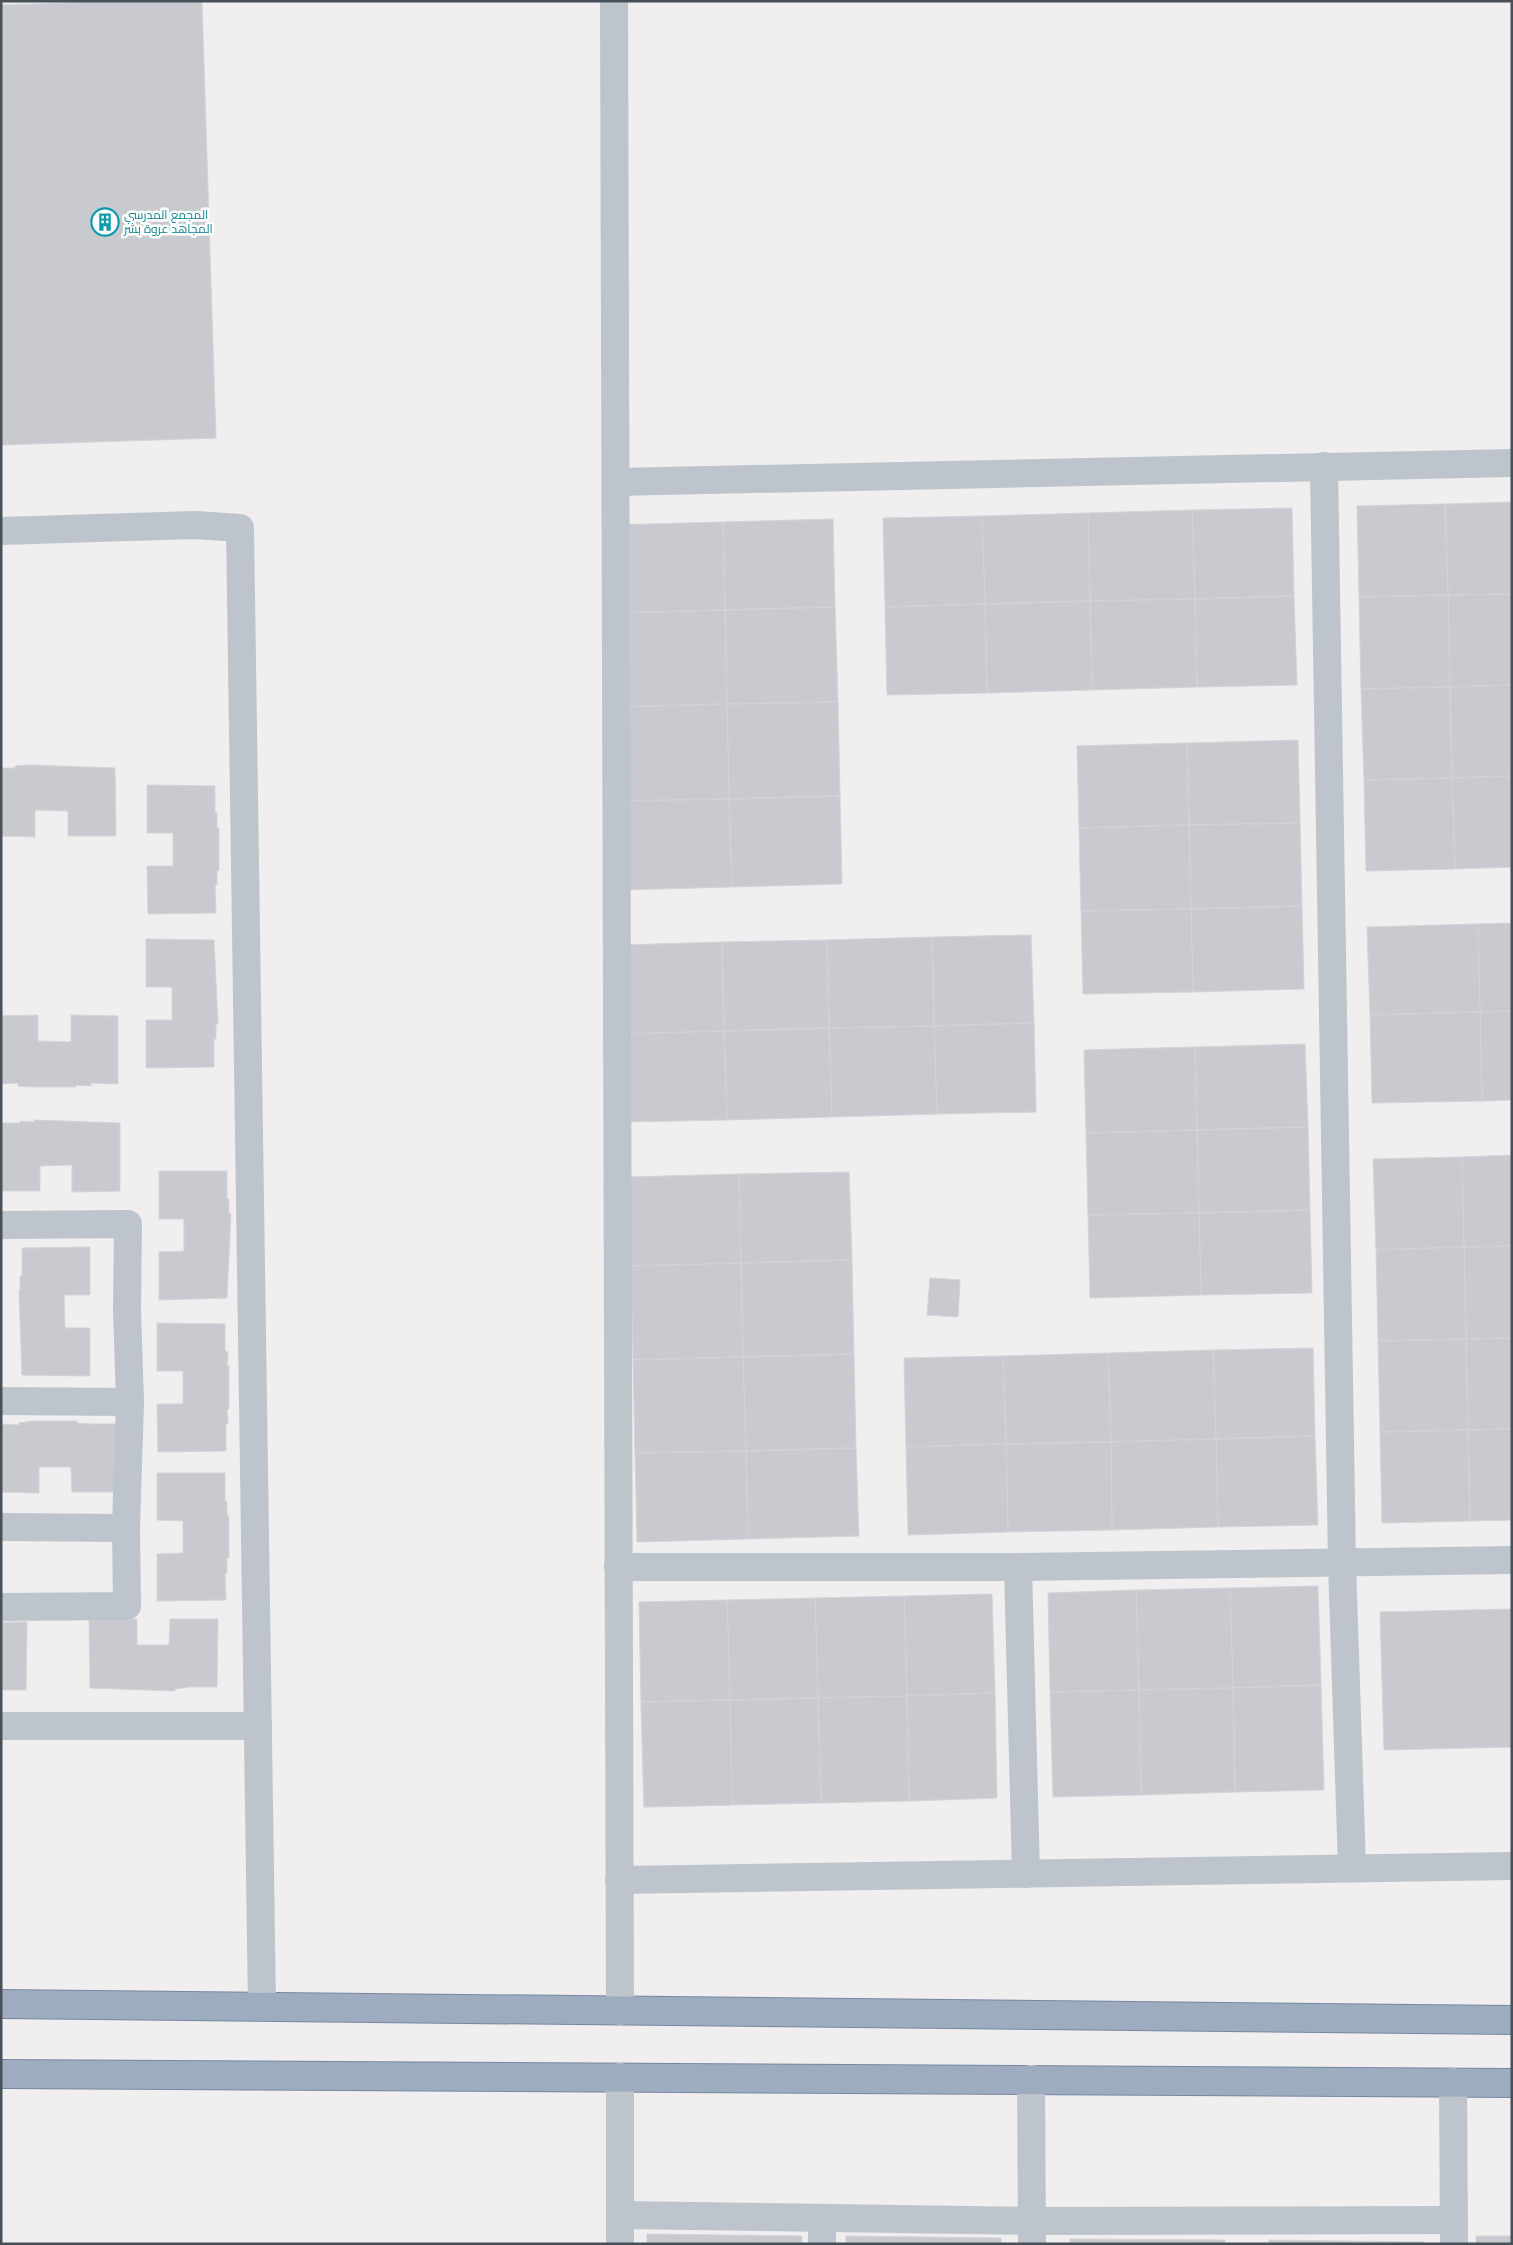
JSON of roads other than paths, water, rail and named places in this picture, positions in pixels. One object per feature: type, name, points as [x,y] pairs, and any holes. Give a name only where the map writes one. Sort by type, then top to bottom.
[{"type":"highway","points":[[1,2004],[1512,2020]]},
{"type":"highway","points":[[1,2074],[1512,2083]]},
{"type":"street","points":[[614,1],[620,2011]]},
{"type":"street","points":[[616,482],[1512,463]]},
{"type":"street","points":[[1324,466],[1342,1563],[1352,1868]]},
{"type":"street","points":[[1,531],[195,525],[240,528],[262,2007]]},
{"type":"street","points":[[1,1225],[128,1224],[126,1310],[130,1402],[126,1528],[127,1606],[1,1607]]},
{"type":"street","points":[[1,1402],[130,1402]]},
{"type":"street","points":[[1,1527],[126,1528]]},
{"type":"street","points":[[618,1567],[1018,1567],[1512,1560]]},
{"type":"street","points":[[1018,1567],[1026,1874]]},
{"type":"street","points":[[1,1726],[258,1726]]},
{"type":"street","points":[[619,1880],[1512,1866]]},
{"type":"street","points":[[620,2077],[620,2244]]},
{"type":"street","points":[[1031,2079],[1032,2232]]},
{"type":"street","points":[[620,2215],[822,2231],[1454,2232],[1453,2082]]},
{"type":"place","name":"المجمع المدرسي المجاهد عروة بشر","points":[[105,222]]}]
